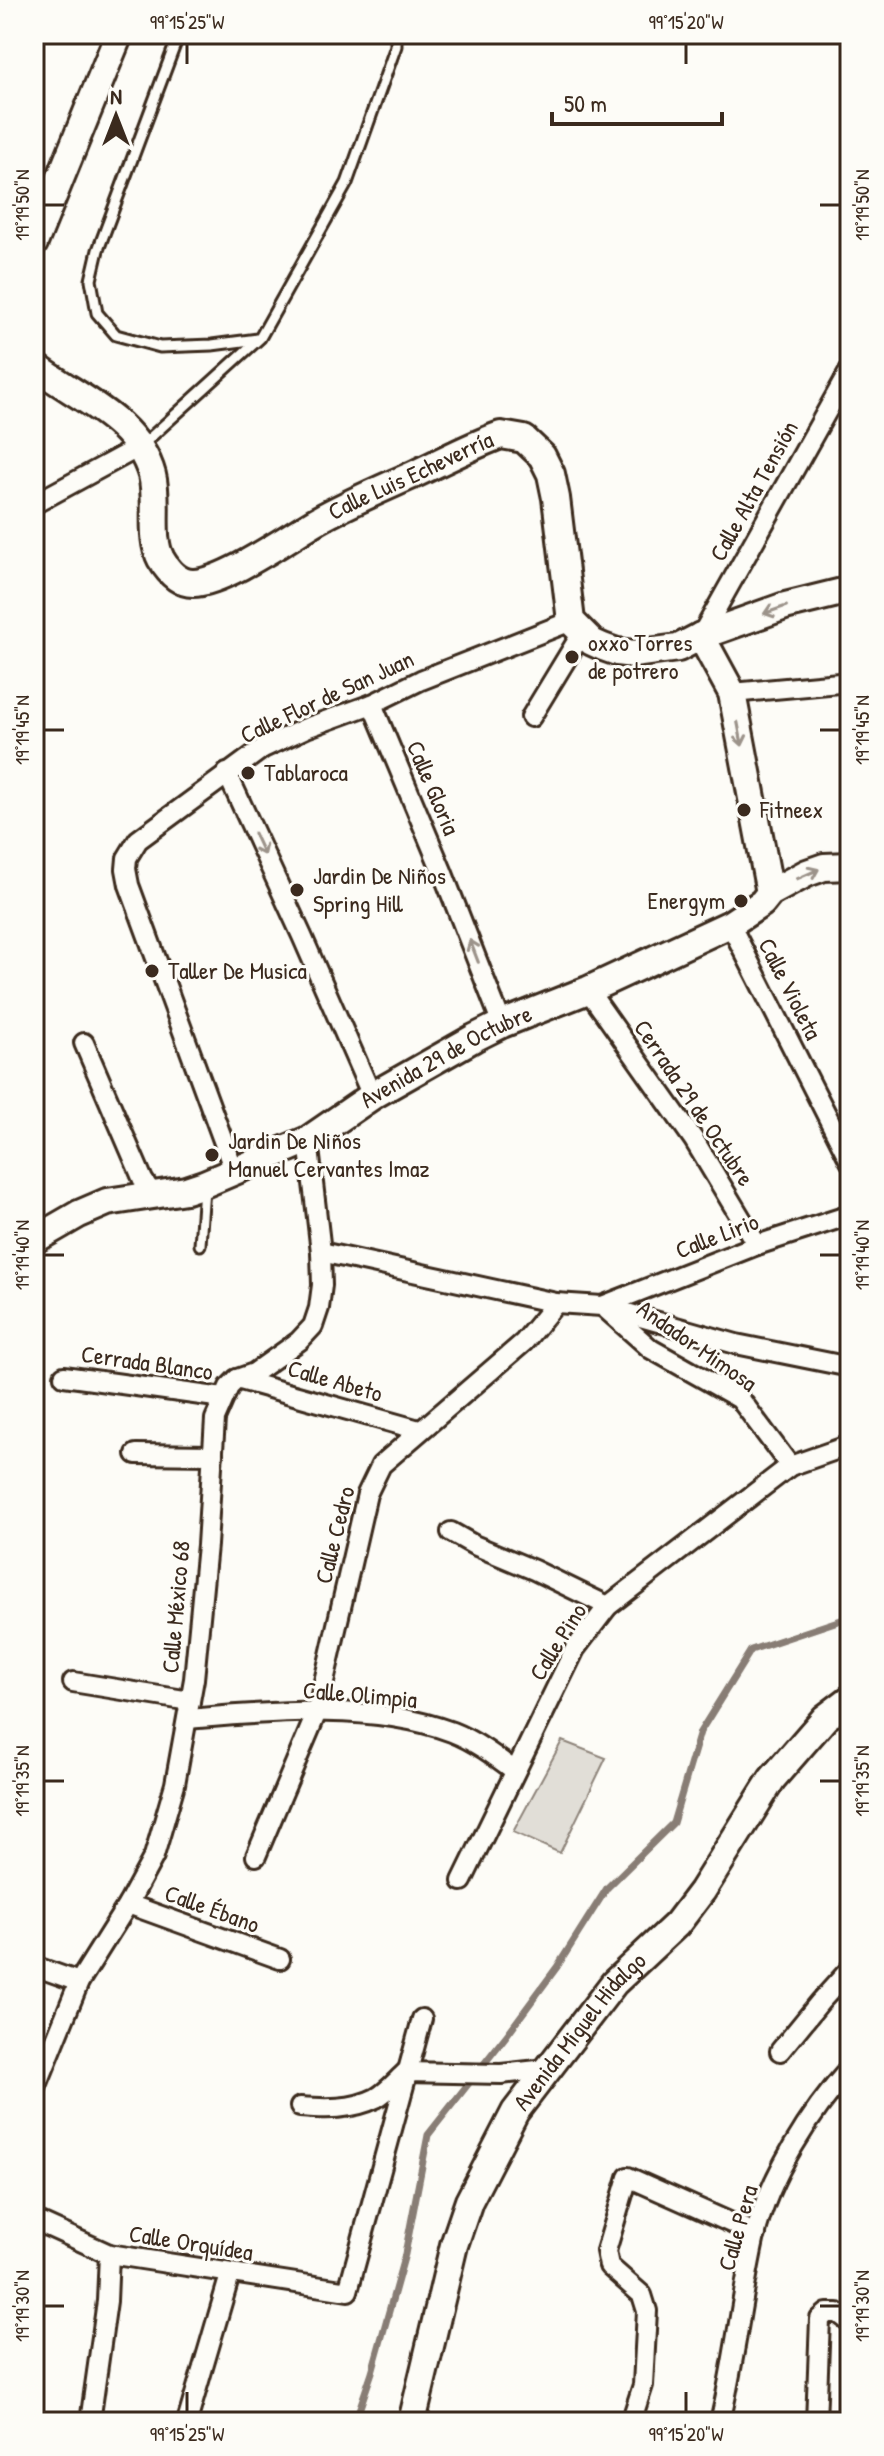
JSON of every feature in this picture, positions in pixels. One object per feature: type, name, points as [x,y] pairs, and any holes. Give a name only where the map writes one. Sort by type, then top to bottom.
[{"type":"street","points":[[34,243],[119,34]]},
{"type":"street","name":"Calle Luis Echeverría","points":[[34,365],[112,416],[139,447],[152,475],[155,546],[167,570],[178,579],[191,583],[206,581],[249,561],[320,518],[488,439],[501,435],[524,439],[542,456],[551,474],[576,627]]},
{"type":"street","name":"Calle Alta Tensión","points":[[701,636],[850,370]]},
{"type":"street","points":[[34,504],[139,447]]},
{"type":"street","points":[[531,717],[576,627],[603,647],[633,654],[678,648],[701,636],[785,606],[850,590]]},
{"type":"street","name":"Calle Flor de San Juan","points":[[235,1173],[129,885],[126,869],[131,848],[263,748],[306,728],[372,704],[421,680],[576,627]]},
{"type":"street","points":[[701,636],[732,693],[770,893]]},
{"type":"street","points":[[732,693],[850,682]]},
{"type":"street","name":"Calle Gloria","points":[[372,704],[502,1024]]},
{"type":"street","points":[[227,773],[372,1096]]},
{"type":"street","name":"Avenida 29 de Octubre","points":[[34,1240],[107,1202],[186,1190],[235,1173],[308,1140],[372,1096],[502,1024],[588,990],[730,924],[762,903],[770,893],[807,873],[824,867],[850,866]]},
{"type":"street","name":"Calle Violeta","points":[[730,924],[850,1161]]},
{"type":"street","name":"Cerrada 29 de Octubre","points":[[588,990],[694,1140],[757,1245]]},
{"type":"street","points":[[84,1043],[143,1180],[152,1193]]},
{"type":"street","name":"Calle México 68","points":[[34,2093],[79,1982],[154,1856],[175,1784],[189,1710],[199,1630],[215,1419],[229,1387],[237,1379],[254,1373],[279,1356],[313,1326],[322,1285],[308,1140]]},
{"type":"street","name":"Calle Lirio","points":[[602,1306],[757,1245],[850,1215]]},
{"type":"street","points":[[321,1252],[556,1303],[602,1306],[736,1344],[850,1367]]},
{"type":"street","name":"Calle Cedro","points":[[256,1856],[317,1712],[367,1494],[381,1465],[524,1342],[556,1303]]},
{"type":"street","name":"Andador Mimosa","points":[[602,1306],[651,1349],[740,1399],[790,1466]]},
{"type":"street","name":"Cerrada Blanco","points":[[64,1376],[223,1398]]},
{"type":"street","name":"Calle Abeto","points":[[237,1379],[419,1430]]},
{"type":"street","name":"Calle Pino","points":[[462,1881],[575,1649],[608,1606],[790,1466],[850,1445]]},
{"type":"street","points":[[136,1454],[213,1455]]},
{"type":"street","points":[[451,1532],[608,1606]]},
{"type":"street","name":"Calle Olimpia","points":[[73,1682],[189,1710],[247,1714],[317,1712],[400,1719],[451,1732],[483,1748],[515,1771]]},
{"type":"street","name":"Avenida Miguel Hidalgo","points":[[412,2422],[448,2270],[469,2201],[515,2112],[614,1983],[677,1924],[772,1779],[825,1718],[850,1699]]},
{"type":"street","name":"Calle Ébano","points":[[128,1904],[280,1959]]},
{"type":"street","points":[[34,1966],[79,1982]]},
{"type":"street","points":[[780,2051],[850,1969]]},
{"type":"street","points":[[413,2073],[422,2019]]},
{"type":"street","name":"Calle Pera","points":[[720,2422],[732,2374],[756,2234],[780,2169],[814,2113],[850,2068]]},
{"type":"street","points":[[300,2107],[349,2107],[377,2097],[413,2073],[501,2074],[547,2069]]},
{"type":"street","name":"Calle Orquídea","points":[[34,2220],[109,2254],[348,2291],[413,2073]]},
{"type":"street","points":[[631,2422],[643,2385],[647,2311],[642,2295],[609,2266],[606,2251],[628,2177],[756,2234]]},
{"type":"street","points":[[90,2422],[107,2301],[109,2254]]},
{"type":"street","points":[[187,2422],[230,2275]]},
{"type":"street","points":[[816,2422],[820,2319],[827,2313],[838,2313],[850,2322]]},
{"type":"lane","points":[[179,34],[98,250],[91,280],[97,313],[116,335],[160,347],[212,345],[260,338]]},
{"type":"lane","points":[[139,447],[260,338],[347,183],[396,46],[396,34]]},
{"type":"lane","points":[[200,1245],[204,1184]]},
{"type":"shaded area","points":[[562,1741],[606,1758],[560,1853],[513,1832]]},
{"type":"waterway","points":[[355,2422],[405,2254],[428,2135],[557,1967],[607,1888],[673,1823],[700,1732],[751,1650],[850,1617]]},
{"type":"place","name":"oxxo Torres de potrero","points":[[572,657]]},
{"type":"place","name":"Tablaroca","points":[[248,773]]},
{"type":"place","name":"Fitneex","points":[[744,810]]},
{"type":"place","name":"Jardin De Niños Spring Hill","points":[[297,890]]},
{"type":"place","name":"Energym","points":[[741,901]]},
{"type":"place","name":"Taller De Musica","points":[[152,971]]},
{"type":"place","name":"Jardin De Niños Manuel Cervantes Imaz","points":[[212,1155]]}]
